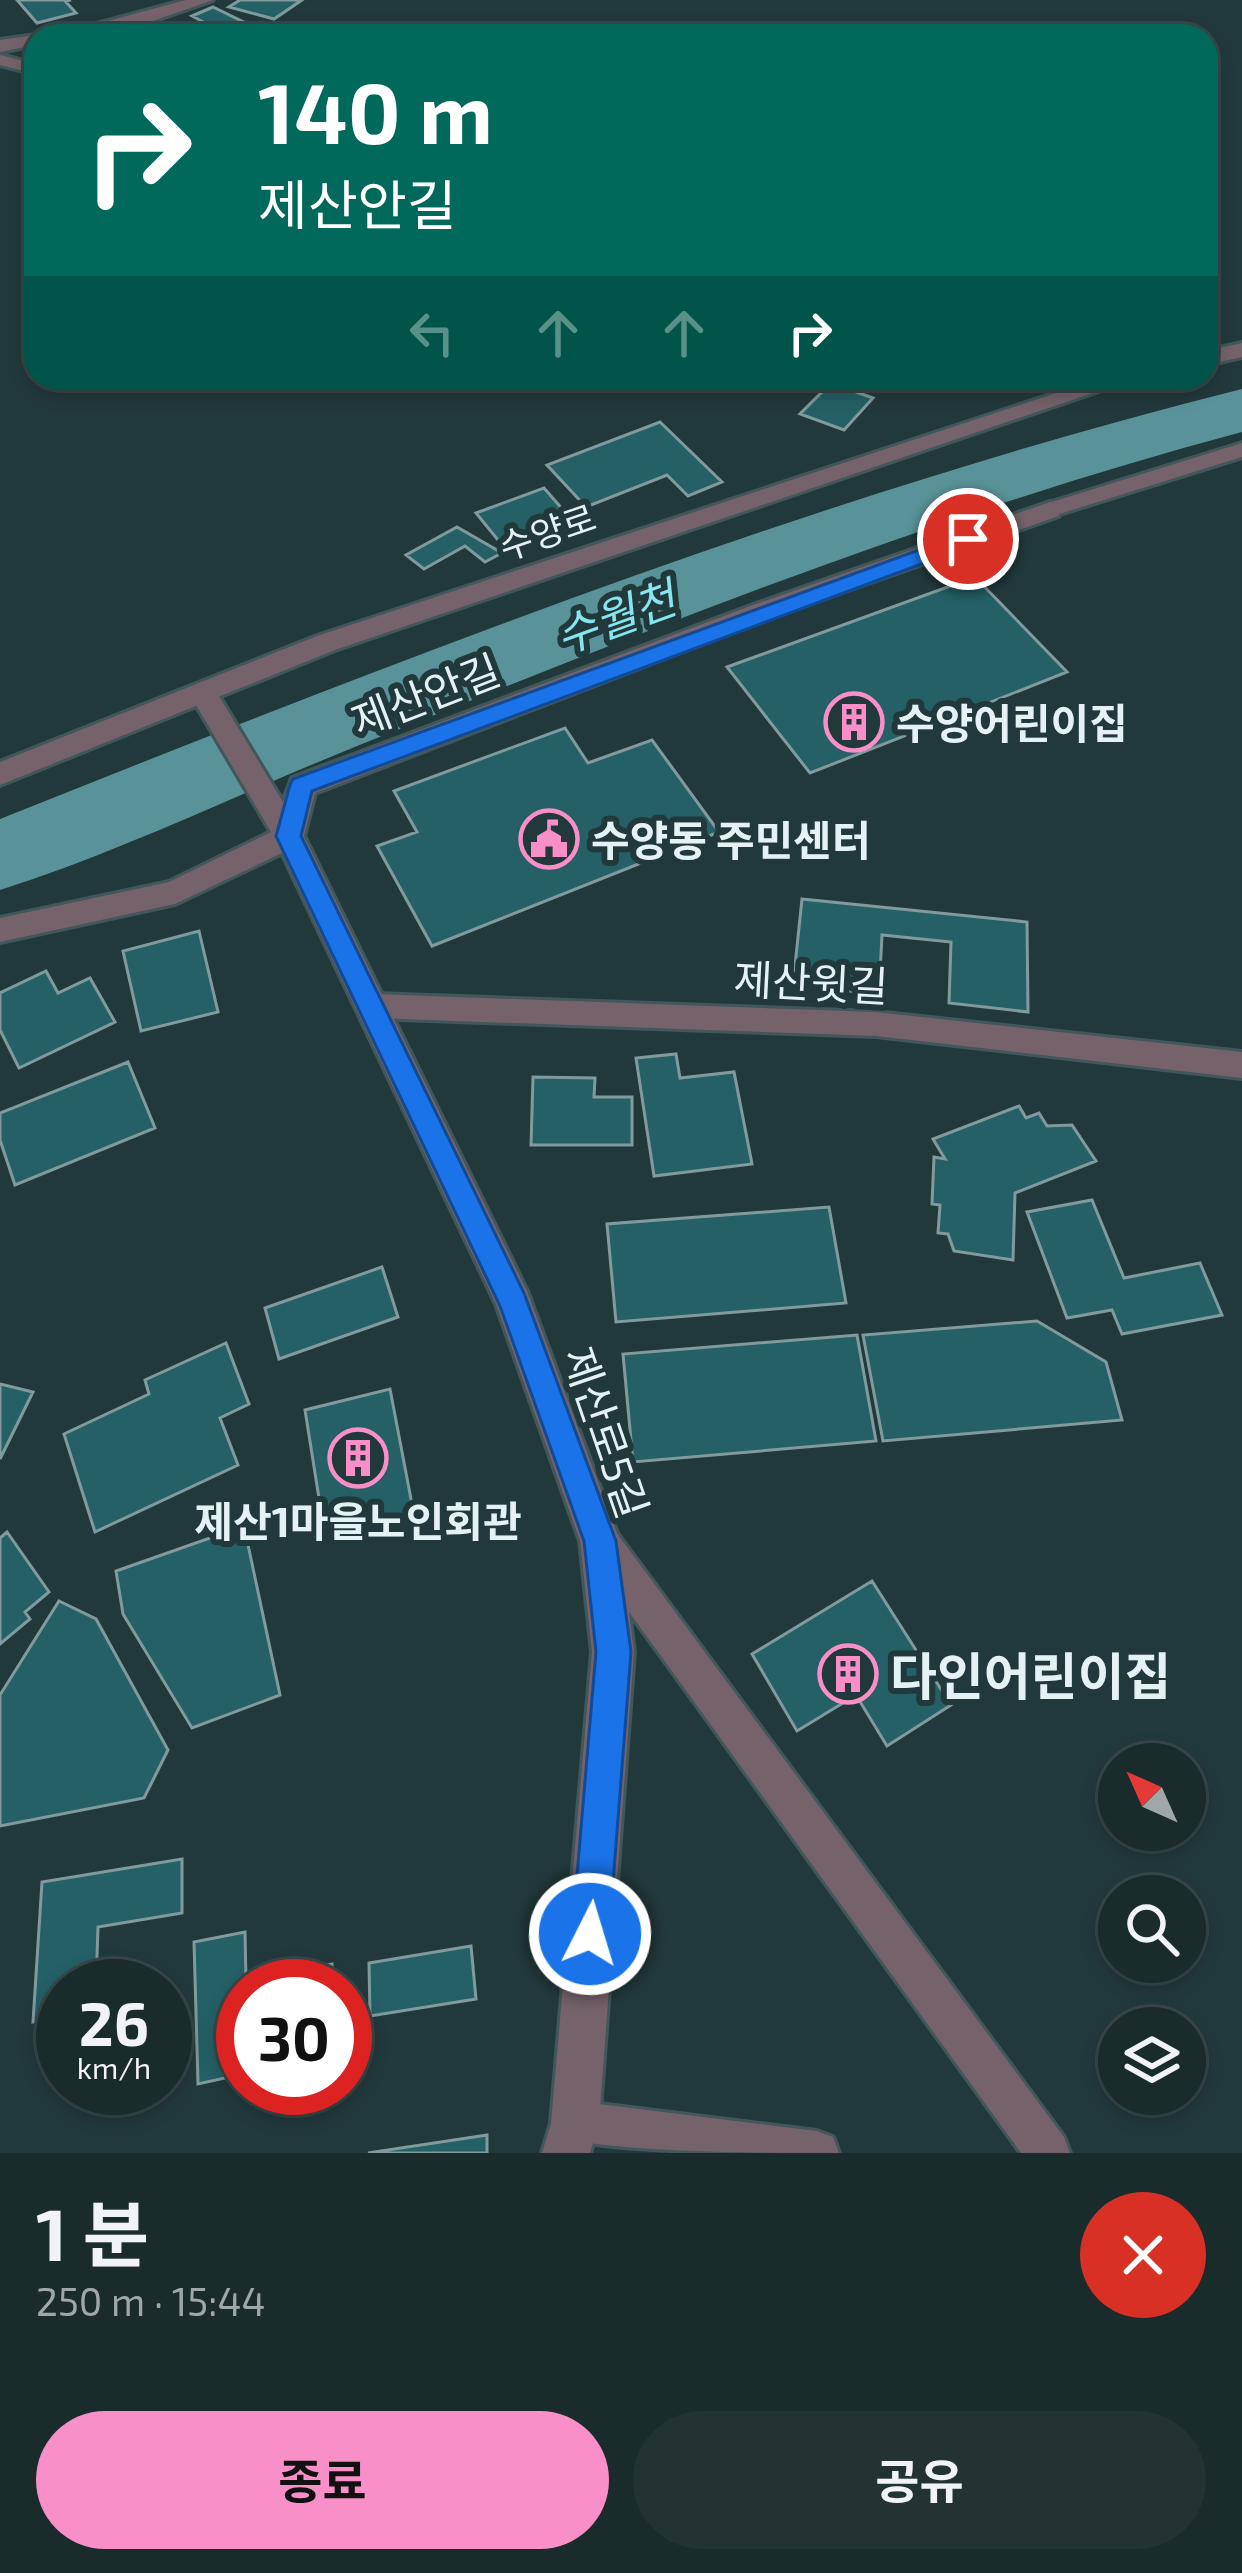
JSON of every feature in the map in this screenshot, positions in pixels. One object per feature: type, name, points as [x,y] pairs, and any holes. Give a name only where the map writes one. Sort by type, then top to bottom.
[{"type":"street","points":[[130,24],[204,0]]},
{"type":"street","name":"수양로","points":[[0,775],[326,644],[1089,390]]},
{"type":"street","name":"제산안길","points":[[289,836],[302,785],[762,610],[1050,510]]},
{"type":"street","name":"제산로5길","points":[[203,693],[289,836],[514,1303],[600,1541],[614,1652],[571,2138]]},
{"type":"street","points":[[0,930],[175,892],[289,836]]},
{"type":"lane","points":[[1050,510],[1242,450]]},
{"type":"lane","name":"제산윗길","points":[[374,1006],[876,1024],[1242,1065]]},
{"type":"lane","points":[[600,1541],[1048,2153]]},
{"type":"lane","points":[[571,2138],[818,2153]]},
{"type":"building","points":[[17,0],[71,0],[65,1],[76,13],[37,23]]},
{"type":"building","points":[[240,0],[302,0],[274,19],[229,7]]},
{"type":"building","points":[[213,7],[248,24],[207,24],[192,16]]},
{"type":"building","points":[[824,390],[851,390],[873,398],[844,430],[800,414]]},
{"type":"building","points":[[660,422],[722,482],[688,496],[667,475],[586,507],[547,465]]},
{"type":"building","points":[[544,488],[571,519],[502,545],[476,513]]},
{"type":"building","points":[[457,527],[502,553],[485,562],[465,546],[424,569],[406,555]]},
{"type":"building","name":"수양어린이집","points":[[975,577],[1067,672],[810,773],[727,667]]},
{"type":"building","name":"수양동 주민센터","points":[[565,728],[588,763],[652,740],[719,832],[432,946],[377,846],[417,832],[394,791]]},
{"type":"building","points":[[802,899],[1027,922],[1028,1012],[949,1003],[951,942],[882,935],[879,994],[793,985]]},
{"type":"building","points":[[199,931],[218,1012],[141,1031],[123,951]]},
{"type":"building","points":[[46,971],[58,993],[90,978],[115,1022],[19,1068],[0,1030],[0,993]]},
{"type":"building","points":[[676,1054],[680,1078],[734,1072],[752,1164],[654,1176],[636,1058]]},
{"type":"building","points":[[128,1062],[155,1128],[15,1185],[0,1140],[0,1113]]},
{"type":"building","points":[[533,1077],[595,1078],[594,1097],[632,1097],[632,1145],[531,1145]]},
{"type":"building","points":[[1019,1106],[1026,1118],[1039,1113],[1047,1126],[1072,1125],[1096,1161],[1015,1193],[1013,1260],[954,1251],[948,1234],[938,1233],[940,1205],[932,1204],[934,1157],[945,1159],[933,1139]]},
{"type":"building","points":[[1092,1200],[1124,1278],[1200,1263],[1222,1315],[1122,1334],[1112,1310],[1067,1318],[1027,1212]]},
{"type":"building","points":[[829,1207],[846,1303],[616,1322],[607,1224]]},
{"type":"building","points":[[382,1267],[398,1317],[279,1359],[265,1308]]},
{"type":"building","points":[[1037,1321],[1106,1362],[1122,1420],[883,1441],[863,1335]]},
{"type":"building","points":[[857,1335],[876,1441],[633,1462],[623,1354]]},
{"type":"building","points":[[226,1343],[249,1404],[220,1418],[238,1465],[95,1532],[64,1434],[149,1394],[145,1380]]},
{"type":"building","points":[[0,1384],[33,1392],[0,1459]]},
{"type":"building","name":"제산1마을노인회관","points":[[390,1389],[415,1520],[363,1534],[358,1507],[322,1517],[305,1410]]},
{"type":"building","points":[[244,1526],[280,1695],[192,1728],[123,1614],[116,1571]]},
{"type":"building","points":[[7,1532],[49,1592],[25,1612],[30,1619],[0,1644],[0,1538]]},
{"type":"building","name":"다인어린이집","points":[[872,1581],[951,1705],[887,1746],[856,1695],[797,1731],[752,1654]]},
{"type":"building","points":[[59,1601],[96,1619],[168,1750],[144,1798],[0,1826],[0,1695]]},
{"type":"building","points":[[182,1859],[182,1913],[98,1927],[97,1959],[37,1959],[42,1882]]},
{"type":"building","points":[[245,1932],[246,1959],[216,1959],[216,2080],[198,2084],[194,1942]]},
{"type":"building","points":[[471,1946],[476,1999],[372,2016],[372,1962]]},
{"type":"building","points":[[487,2135],[487,2153],[368,2153]]},
{"type":"waterway","name":"수월천","points":[[0,856],[418,690],[812,544],[1025,471],[1242,410]]},
{"type":"place","name":"수양어린이집","points":[[854,722]]},
{"type":"place","name":"수양동 주민센터","points":[[549,839]]},
{"type":"place","name":"제산1마을노인회관","points":[[358,1458]]},
{"type":"place","name":"다인어린이집","points":[[848,1674]]},
{"type":"route","points":[[590,1934],[614,1652],[600,1541],[514,1303],[289,836],[302,785],[762,610],[968,539]]}]
